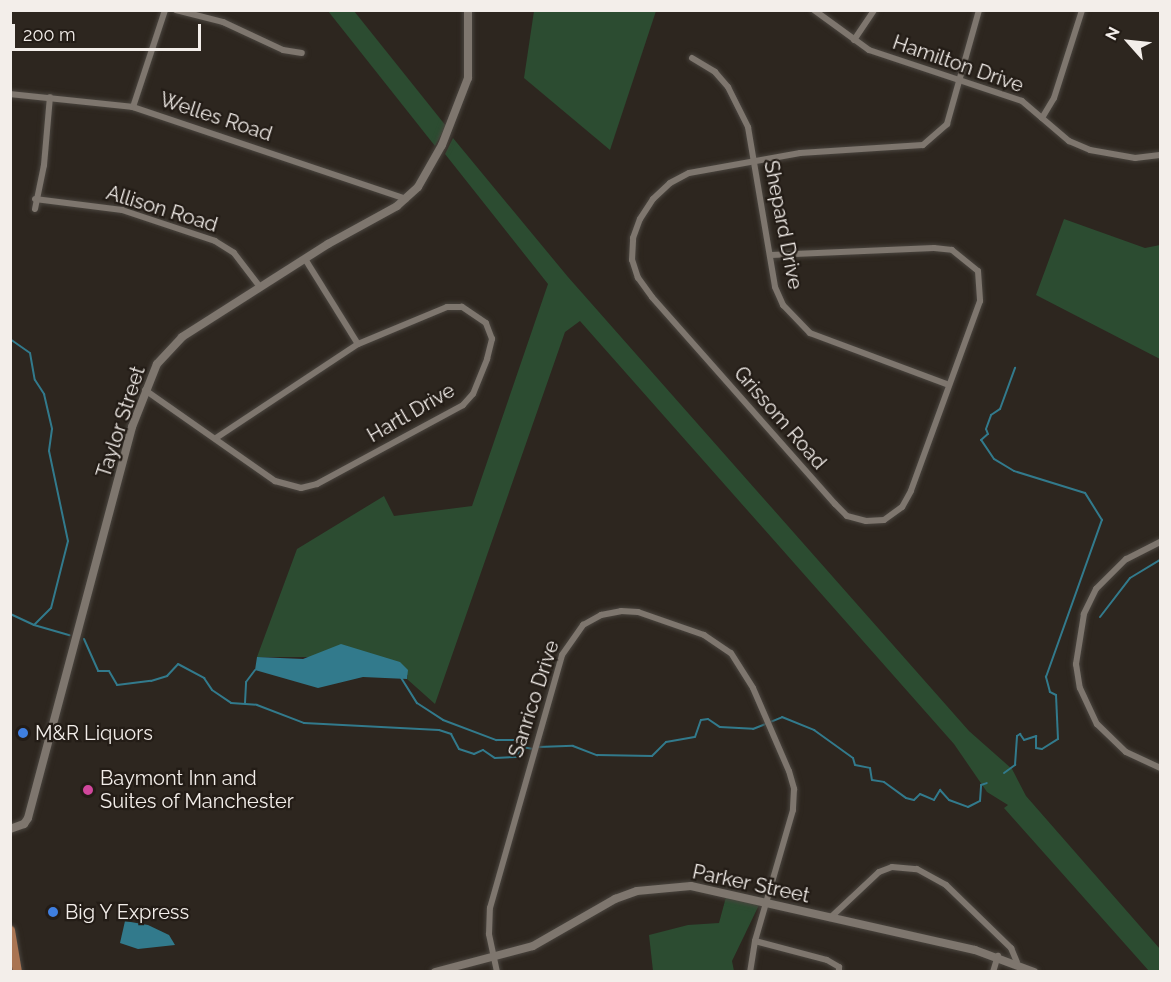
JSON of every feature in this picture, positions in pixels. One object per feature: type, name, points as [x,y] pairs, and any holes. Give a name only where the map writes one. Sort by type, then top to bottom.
[{"type":"main road","points":[[10,930],[17,972]]},
{"type":"street","points":[[133,107],[165,10]]},
{"type":"street","points":[[176,10],[223,22],[283,50],[302,53]]},
{"type":"street","name":"Taylor Street","points":[[10,829],[24,824],[28,818],[145,390],[158,364],[182,337],[406,199],[431,167],[460,106],[471,61],[468,10]]},
{"type":"street","name":"Hamilton Drive","points":[[814,10],[854,40],[892,58],[1008,95],[1042,118],[1069,141],[1090,150],[1135,158],[1161,155]]},
{"type":"street","points":[[854,40],[874,10]]},
{"type":"street","name":"Grissom Road","points":[[771,255],[934,248],[952,250],[966,258],[978,271],[980,301],[949,385],[902,507],[884,520],[866,521],[847,516],[652,297],[638,279],[633,260],[636,228],[653,199],[670,183],[689,173],[800,153],[923,145],[947,124],[962,80],[979,10]]},
{"type":"street","points":[[1042,118],[1054,98],[1082,10]]},
{"type":"street","name":"Shepard Drive","points":[[692,58],[715,72],[740,106],[754,162],[775,287],[783,305],[810,333],[949,385]]},
{"type":"street","name":"Welles Road","points":[[10,94],[133,107],[406,199]]},
{"type":"street","points":[[35,208],[35,199],[44,165],[50,97]]},
{"type":"street","name":"Allison Road","points":[[35,199],[122,210],[215,241],[234,253],[260,287]]},
{"type":"street","points":[[304,260],[358,344]]},
{"type":"street","name":"Hartl Drive","points":[[145,390],[275,481],[301,488],[317,484],[463,405],[481,377],[492,339],[486,323],[476,313],[462,307],[447,307],[358,344],[216,438]]},
{"type":"street","points":[[1161,542],[1126,559],[1096,589],[1083,616],[1076,664],[1080,688],[1097,724],[1126,752],[1161,768]]},
{"type":"street","name":"Sanrico Drive","points":[[497,972],[493,958],[490,908],[562,655],[572,636],[601,615],[621,611],[655,617],[721,644],[742,667],[770,727],[794,789],[792,813],[755,941],[750,972]]},
{"type":"street","points":[[830,918],[879,872],[892,867],[917,869],[946,885],[1002,938],[1017,963]]},
{"type":"street","name":"Parker Street","points":[[435,972],[493,958],[548,939],[615,899],[637,891],[691,886],[998,956],[1034,972]]},
{"type":"street","points":[[755,941],[827,960],[839,967],[839,972]]},
{"type":"street","points":[[993,972],[998,956]]},
{"type":"green space","points":[[328,11],[354,11],[446,126],[435,146]]},
{"type":"green space","points":[[534,11],[656,11],[610,150],[524,78]]},
{"type":"green space","points":[[453,138],[568,277],[969,731],[1012,769],[1026,796],[1160,949],[1160,971],[1149,971],[1004,808],[1008,805],[987,792],[954,744],[580,321],[565,332],[435,704],[407,679],[408,675],[312,657],[257,657],[297,549],[384,496],[394,516],[472,506],[548,284],[445,154]]},
{"type":"green space","points":[[1064,219],[1145,248],[1160,245],[1160,359],[1036,295]]},
{"type":"green space","points":[[726,897],[759,905],[732,961],[734,971],[653,971],[649,935],[688,925],[719,923]]},
{"type":"water","points":[[341,644],[400,662],[408,670],[407,679],[363,677],[318,688],[255,670],[257,657],[303,659]]},
{"type":"water","points":[[125,921],[148,925],[169,935],[175,945],[138,949],[120,943]]},
{"type":"waterway","points":[[10,339],[30,353],[35,380],[44,394],[52,429],[49,451],[68,541],[51,608],[34,625],[10,614]]},
{"type":"waterway","points":[[1004,773],[1015,765],[1017,736],[1020,734],[1024,740],[1036,736],[1036,748],[1042,749],[1058,739],[1056,695],[1050,692],[1046,677],[1102,520],[1085,493],[1014,471],[994,459],[981,440],[988,434],[986,429],[991,415],[1000,409],[1015,368]]},
{"type":"waterway","points":[[1100,617],[1130,578],[1160,560]]},
{"type":"waterway","points":[[34,625],[70,635]]},
{"type":"waterway","points":[[84,639],[98,671],[109,671],[117,685],[151,681],[167,676],[178,664],[204,678],[212,690],[231,703],[257,705],[304,723],[439,730],[451,734],[459,749],[474,754],[483,750],[495,758],[516,757],[523,747],[533,749]]},
{"type":"waterway","points":[[245,703],[246,682],[255,670]]},
{"type":"waterway","points":[[400,676],[417,703],[443,720],[496,740],[522,740],[523,747]]},
{"type":"waterway","points":[[538,747],[573,746],[597,755],[652,756],[666,742],[695,737],[701,720],[708,719],[720,727],[753,729],[782,717],[814,730],[853,758],[855,765],[870,768],[872,780],[884,782],[906,798],[914,800],[920,794],[934,800],[940,790],[949,800],[968,807],[980,801],[981,785],[987,783]]},
{"type":"place","name":"M&R Liquors","points":[[23,733]]},
{"type":"place","name":"Baymont Inn and Suites of Manchester","points":[[88,790]]},
{"type":"place","name":"Big Y Express","points":[[53,912]]}]
